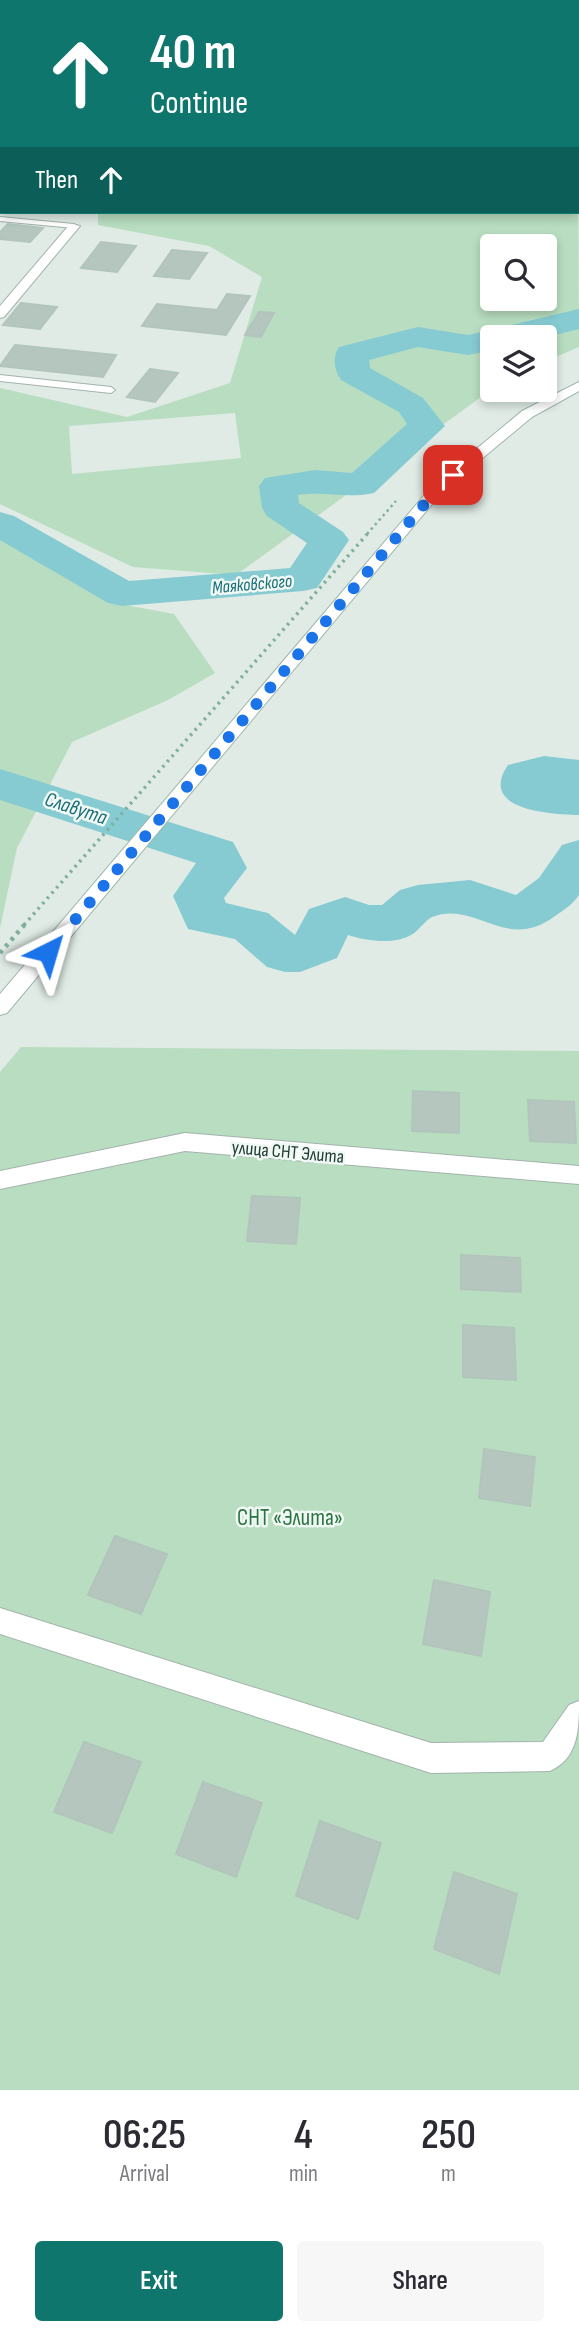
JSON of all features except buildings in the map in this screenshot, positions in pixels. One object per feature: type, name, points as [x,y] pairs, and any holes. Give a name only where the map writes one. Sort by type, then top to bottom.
[{"type":"street","points":[[0,314],[74,226]]},
{"type":"street","points":[[0,1008],[438,488],[527,414],[579,386]]},
{"type":"street","name":"улица СНТ Элита","points":[[0,1180],[185,1142],[579,1175]]},
{"type":"street","points":[[0,1620],[431,1758],[550,1756],[579,1714]]},
{"type":"lane","points":[[48,214],[60,225]]},
{"type":"lane","points":[[0,219],[74,226]]},
{"type":"lane","points":[[0,378],[111,390]]},
{"type":"path","points":[[0,953],[144,786],[403,495]]},
{"type":"green space","points":[[98,214],[578,214],[579,347],[557,356],[557,325],[480,325],[480,398],[236,575],[133,567],[0,504],[0,388],[127,417],[230,383],[262,277],[209,246],[98,225]],"holes":[[[235,413],[241,458],[72,474],[69,426]]]},
{"type":"green space","points":[[0,535],[109,602],[174,614],[215,673],[168,700],[72,742],[17,848],[0,928]]},
{"type":"green space","name":"СНТ «Элита»","points":[[21,1047],[579,1051],[579,2090],[0,2090],[0,1072]]},
{"type":"waterway","name":"Маяковского","points":[[554,325],[579,319]]},
{"type":"waterway","name":"Маяковского","points":[[0,524],[122,594],[303,579],[329,540],[281,508],[278,486],[315,481],[361,485],[427,426],[411,405],[353,373],[351,354],[418,337],[468,345],[480,342]]},
{"type":"waterway","name":"Славута","points":[[579,774],[544,770],[524,775],[526,791],[542,799],[579,800]]},
{"type":"waterway","name":"Славута","points":[[0,784],[216,853],[223,868],[198,896],[206,917],[250,925],[285,954],[300,954],[319,945],[327,921],[345,914],[361,922],[393,923],[418,902],[470,897],[504,912],[526,913],[557,890],[579,856]]},
{"type":"route","points":[[48,952],[438,488],[453,475]]}]
